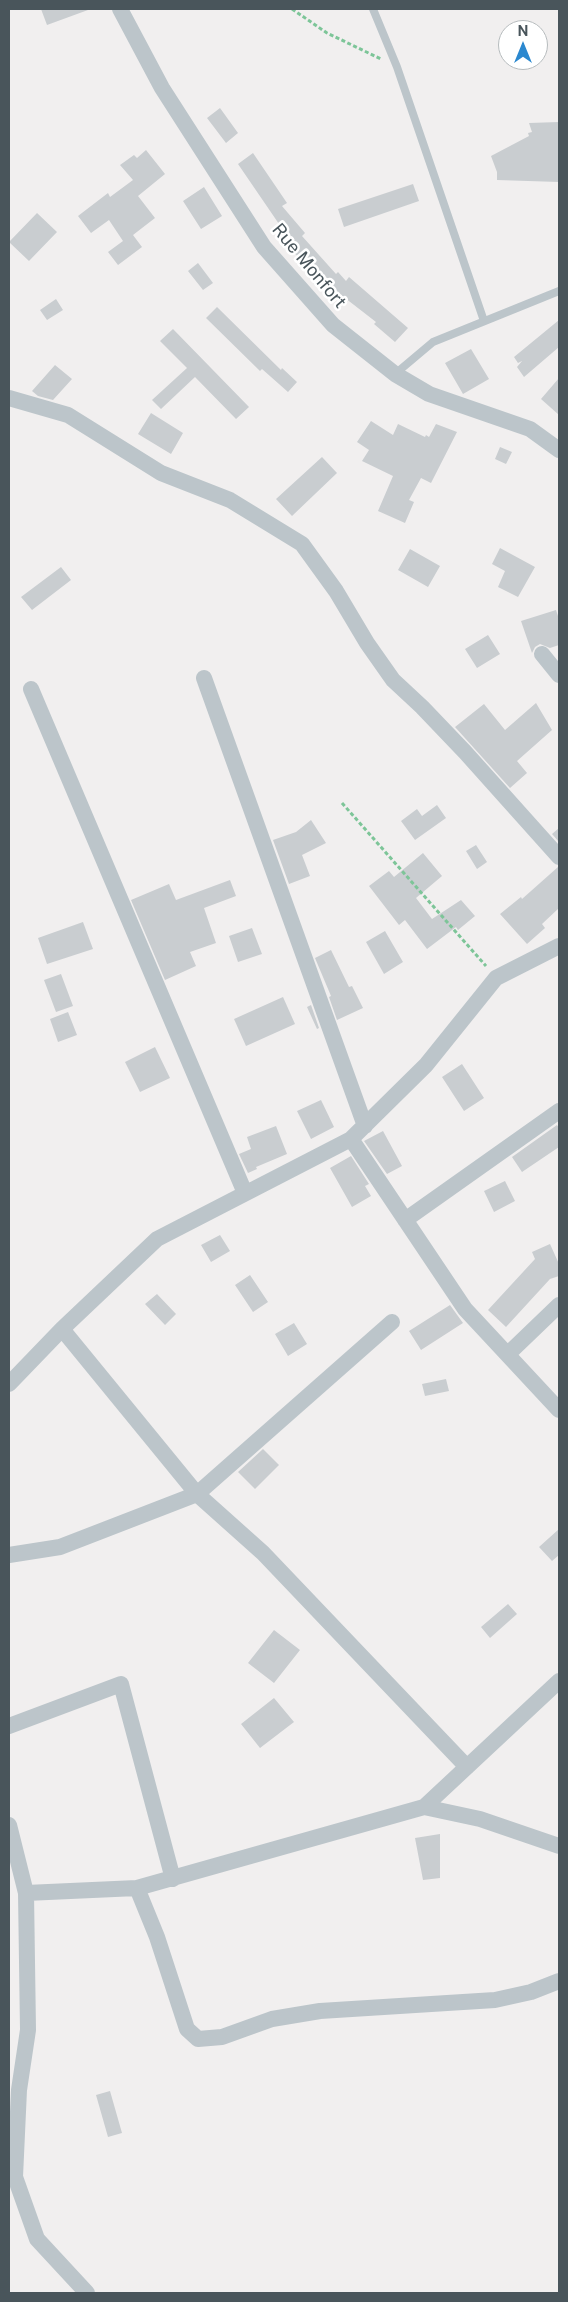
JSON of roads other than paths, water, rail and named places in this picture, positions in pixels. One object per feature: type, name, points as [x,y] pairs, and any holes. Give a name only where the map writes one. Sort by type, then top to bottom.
[{"type":"street","name":"Rue Monfort","points":[[120,9],[162,88],[264,247],[333,325],[395,374],[429,394],[530,429],[559,450]]},
{"type":"street","points":[[9,398],[68,415],[161,473],[230,500],[302,544],[336,591],[367,643],[393,680],[422,706],[559,857]]},
{"type":"street","points":[[542,654],[559,675]]},
{"type":"street","points":[[204,678],[365,1126]]},
{"type":"street","points":[[31,689],[245,1194]]},
{"type":"street","points":[[9,1384],[62,1329],[157,1239],[351,1139],[426,1065],[496,978],[559,946]]},
{"type":"street","points":[[405,1220],[559,1111]]},
{"type":"street","points":[[351,1139],[465,1309],[559,1410]]},
{"type":"street","points":[[508,1354],[559,1305]]},
{"type":"street","points":[[9,1555],[60,1547],[197,1494],[392,1322]]},
{"type":"street","points":[[62,1329],[197,1494],[263,1553],[467,1767]]},
{"type":"street","points":[[26,1892],[137,1888],[424,1807],[559,1681]]},
{"type":"street","points":[[9,1726],[121,1684],[173,1879]]},
{"type":"street","points":[[424,1807],[480,1819],[559,1846]]},
{"type":"street","points":[[9,1825],[26,1892],[28,2030],[19,2090],[15,2177],[37,2239],[87,2293]]},
{"type":"street","points":[[137,1888],[157,1937],[187,2029],[198,2039],[222,2037],[272,2019],[320,2011],[495,2000],[531,1992],[559,1981]]},
{"type":"lane","points":[[373,9],[397,68],[484,321]]},
{"type":"lane","points":[[395,374],[433,342],[559,290]]}]
